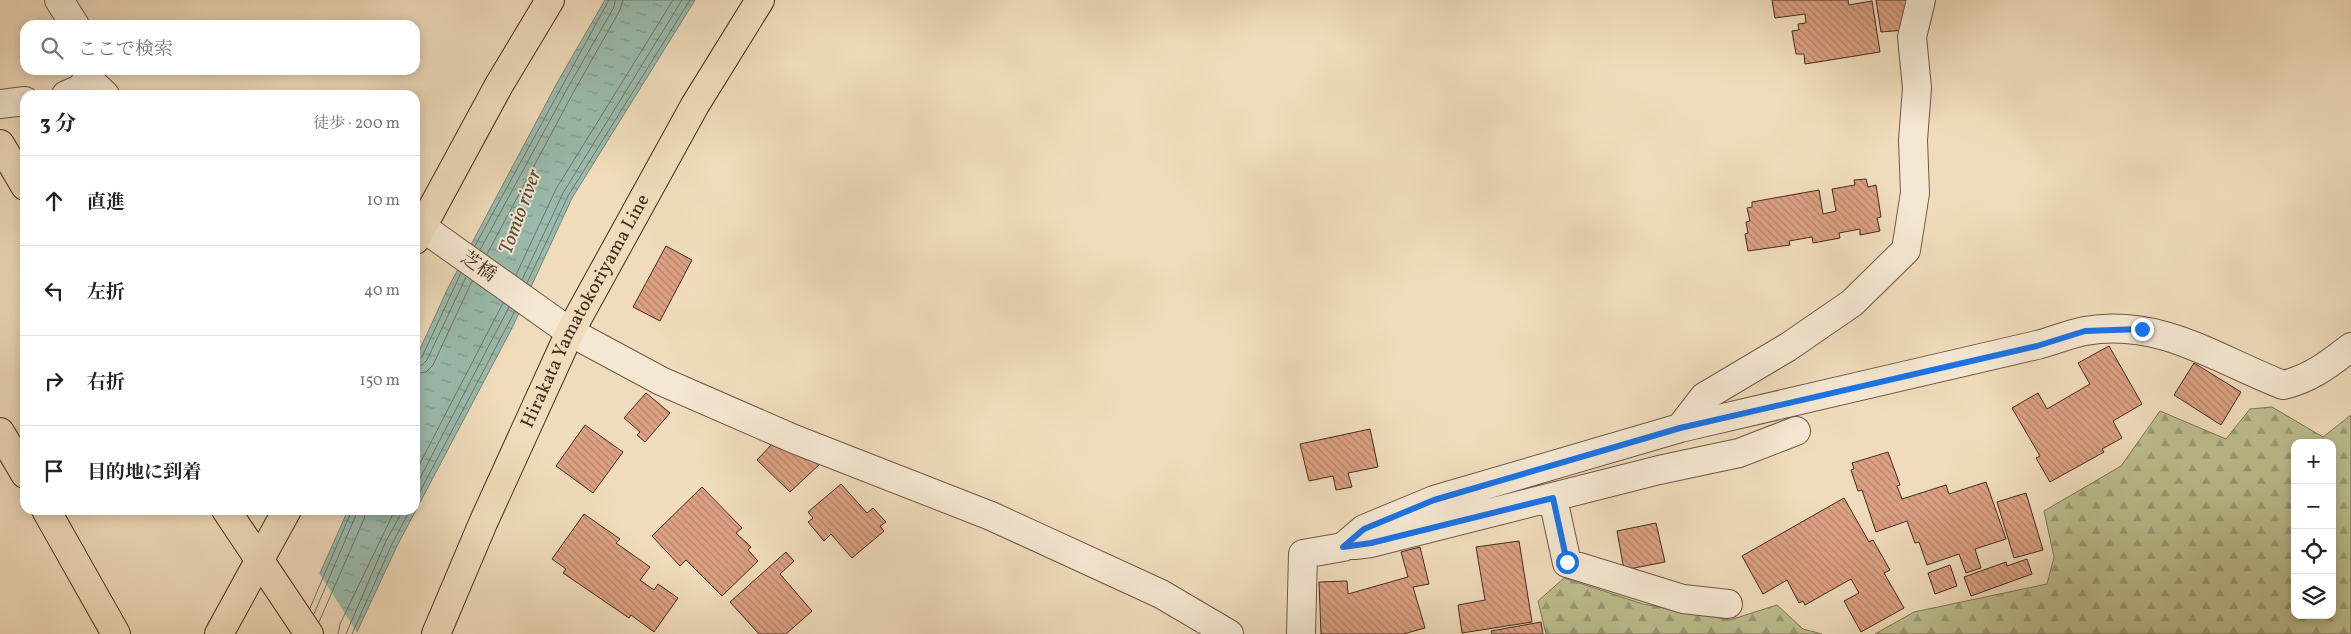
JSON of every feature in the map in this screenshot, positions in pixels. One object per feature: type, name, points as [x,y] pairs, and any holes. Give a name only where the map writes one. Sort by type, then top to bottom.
[{"type":"main road","points":[[420,225],[499,85],[550,0]]},
{"type":"main road","name":"Hirakata Yamatokoriyama Line","points":[[436,634],[483,523],[570,332],[695,105],[760,0]]},
{"type":"main road","points":[[0,144],[20,178]]},
{"type":"main road","points":[[0,432],[20,466]]},
{"type":"main road","points":[[49,515],[116,634]]},
{"type":"main road","points":[[229,515],[285,600],[310,634]]},
{"type":"main road","points":[[218,634],[284,515]]},
{"type":"street","points":[[58,0],[72,20]]},
{"type":"street","points":[[1680,428],[1704,397],[1788,347],[1852,303],[1906,250],[1915,193],[1913,140],[1918,88],[1912,37],[1921,0]]},
{"type":"street","points":[[78,90],[95,81]]},
{"type":"street","points":[[0,104],[20,102]]},
{"type":"street","name":"芝橋","points":[[420,232],[570,332],[661,381],[794,439],[991,516],[1161,594],[1229,634]]},
{"type":"street","points":[[1343,547],[1364,529],[1434,500],[1680,428],[2037,346],[2085,331],[2142,329],[2180,339],[2283,385],[2301,381],[2324,368],[2351,347]]},
{"type":"street","points":[[1301,634],[1303,554],[1371,543],[1659,470],[1739,453],[1796,431]]},
{"type":"street","points":[[1553,498],[1567,562],[1684,599],[1728,604]]},
{"type":"green space","points":[[2272,407],[2323,437],[2351,415],[2351,634],[1875,634],[1914,612],[2047,584],[2054,557],[2044,511],[2121,466],[2160,411],[2226,439],[2250,409]]},
{"type":"green space","points":[[1564,578],[1643,604],[1730,620],[1777,605],[1803,629],[1822,634],[1546,634],[1538,601]]},
{"type":"water","name":"Tomio river","points":[[605,0],[695,0],[572,198],[512,328],[420,502],[420,349],[448,288],[557,83]]},
{"type":"water","points":[[346,515],[413,515],[356,634],[293,634]]},
{"type":"pier","points":[[318,571],[358,634],[290,634]]},
{"type":"building","points":[[1772,0],[1848,0],[1849,5],[1872,1],[1880,52],[1805,64],[1804,54],[1796,54],[1792,31],[1799,30],[1798,24],[1806,23],[1805,14],[1775,18]]},
{"type":"building","points":[[1876,0],[1907,0],[1905,30],[1881,32]]},
{"type":"building","points":[[1866,179],[1868,187],[1876,185],[1881,217],[1877,218],[1880,231],[1860,235],[1860,229],[1839,233],[1840,238],[1813,243],[1812,237],[1789,241],[1790,245],[1748,251],[1745,234],[1748,233],[1746,222],[1750,221],[1747,208],[1752,207],[1752,202],[1819,190],[1823,214],[1836,211],[1832,189],[1855,185],[1854,180]]},
{"type":"building","points":[[666,246],[692,260],[660,321],[633,307]]},
{"type":"building","points":[[2109,346],[2142,404],[2113,421],[2122,438],[2102,449],[2104,452],[2050,482],[2036,458],[2040,456],[2012,408],[2038,393],[2047,409],[2090,384],[2078,363]]},
{"type":"building","points":[[2194,363],[2241,392],[2221,425],[2174,395]]},
{"type":"building","points":[[646,393],[670,413],[645,442],[637,435],[640,432],[624,418]]},
{"type":"building","points":[[585,425],[623,452],[593,493],[556,466]]},
{"type":"building","points":[[1370,429],[1378,467],[1348,473],[1352,487],[1336,490],[1333,476],[1309,481],[1300,444]]},
{"type":"building","points":[[773,443],[821,463],[790,492],[757,460]]},
{"type":"building","points":[[1888,452],[1900,485],[1897,486],[1902,499],[1946,485],[1949,494],[1986,482],[2006,539],[1975,549],[1981,568],[1966,573],[1959,554],[1927,565],[1919,542],[1915,543],[1907,521],[1876,532],[1862,490],[1858,491],[1851,470],[1854,469],[1852,463]]},
{"type":"building","points":[[841,484],[867,513],[873,508],[886,522],[880,526],[884,531],[852,558],[831,534],[824,541],[808,522],[813,518],[808,512]]},
{"type":"building","points":[[702,487],[742,528],[736,533],[751,547],[748,550],[758,561],[722,596],[686,560],[680,566],[652,536]]},
{"type":"building","points":[[2026,493],[2043,550],[2014,558],[1997,502]]},
{"type":"building","points":[[1844,498],[1869,542],[1873,540],[1890,570],[1884,573],[1904,608],[1861,632],[1844,601],[1859,593],[1851,579],[1805,605],[1803,601],[1799,603],[1787,580],[1763,594],[1742,556]]},
{"type":"building","points":[[584,514],[620,539],[616,543],[650,567],[640,580],[654,590],[658,584],[678,598],[654,632],[631,615],[629,618],[563,573],[566,569],[552,559]]},
{"type":"building","points":[[1656,523],[1665,562],[1624,570],[1617,531]]},
{"type":"building","points":[[1519,541],[1532,622],[1462,633],[1458,605],[1485,600],[1476,547]]},
{"type":"building","points":[[1420,547],[1429,584],[1413,587],[1425,628],[1403,634],[1321,634],[1319,582],[1347,581],[1348,594],[1408,577],[1401,552]]},
{"type":"building","points":[[786,552],[794,561],[780,574],[812,611],[786,634],[759,634],[730,602]]},
{"type":"building","points":[[2027,559],[2032,574],[1971,596],[1964,577],[2006,562],[2007,566]]},
{"type":"building","points":[[1950,565],[1957,586],[1935,594],[1928,573]]},
{"type":"building","points":[[1541,622],[1543,634],[1492,634],[1491,631]]},
{"type":"route","points":[[1567,562],[1553,498],[1371,543],[1343,547],[1364,529],[1434,500],[1680,428],[2037,346],[2085,331],[2142,329]]}]
